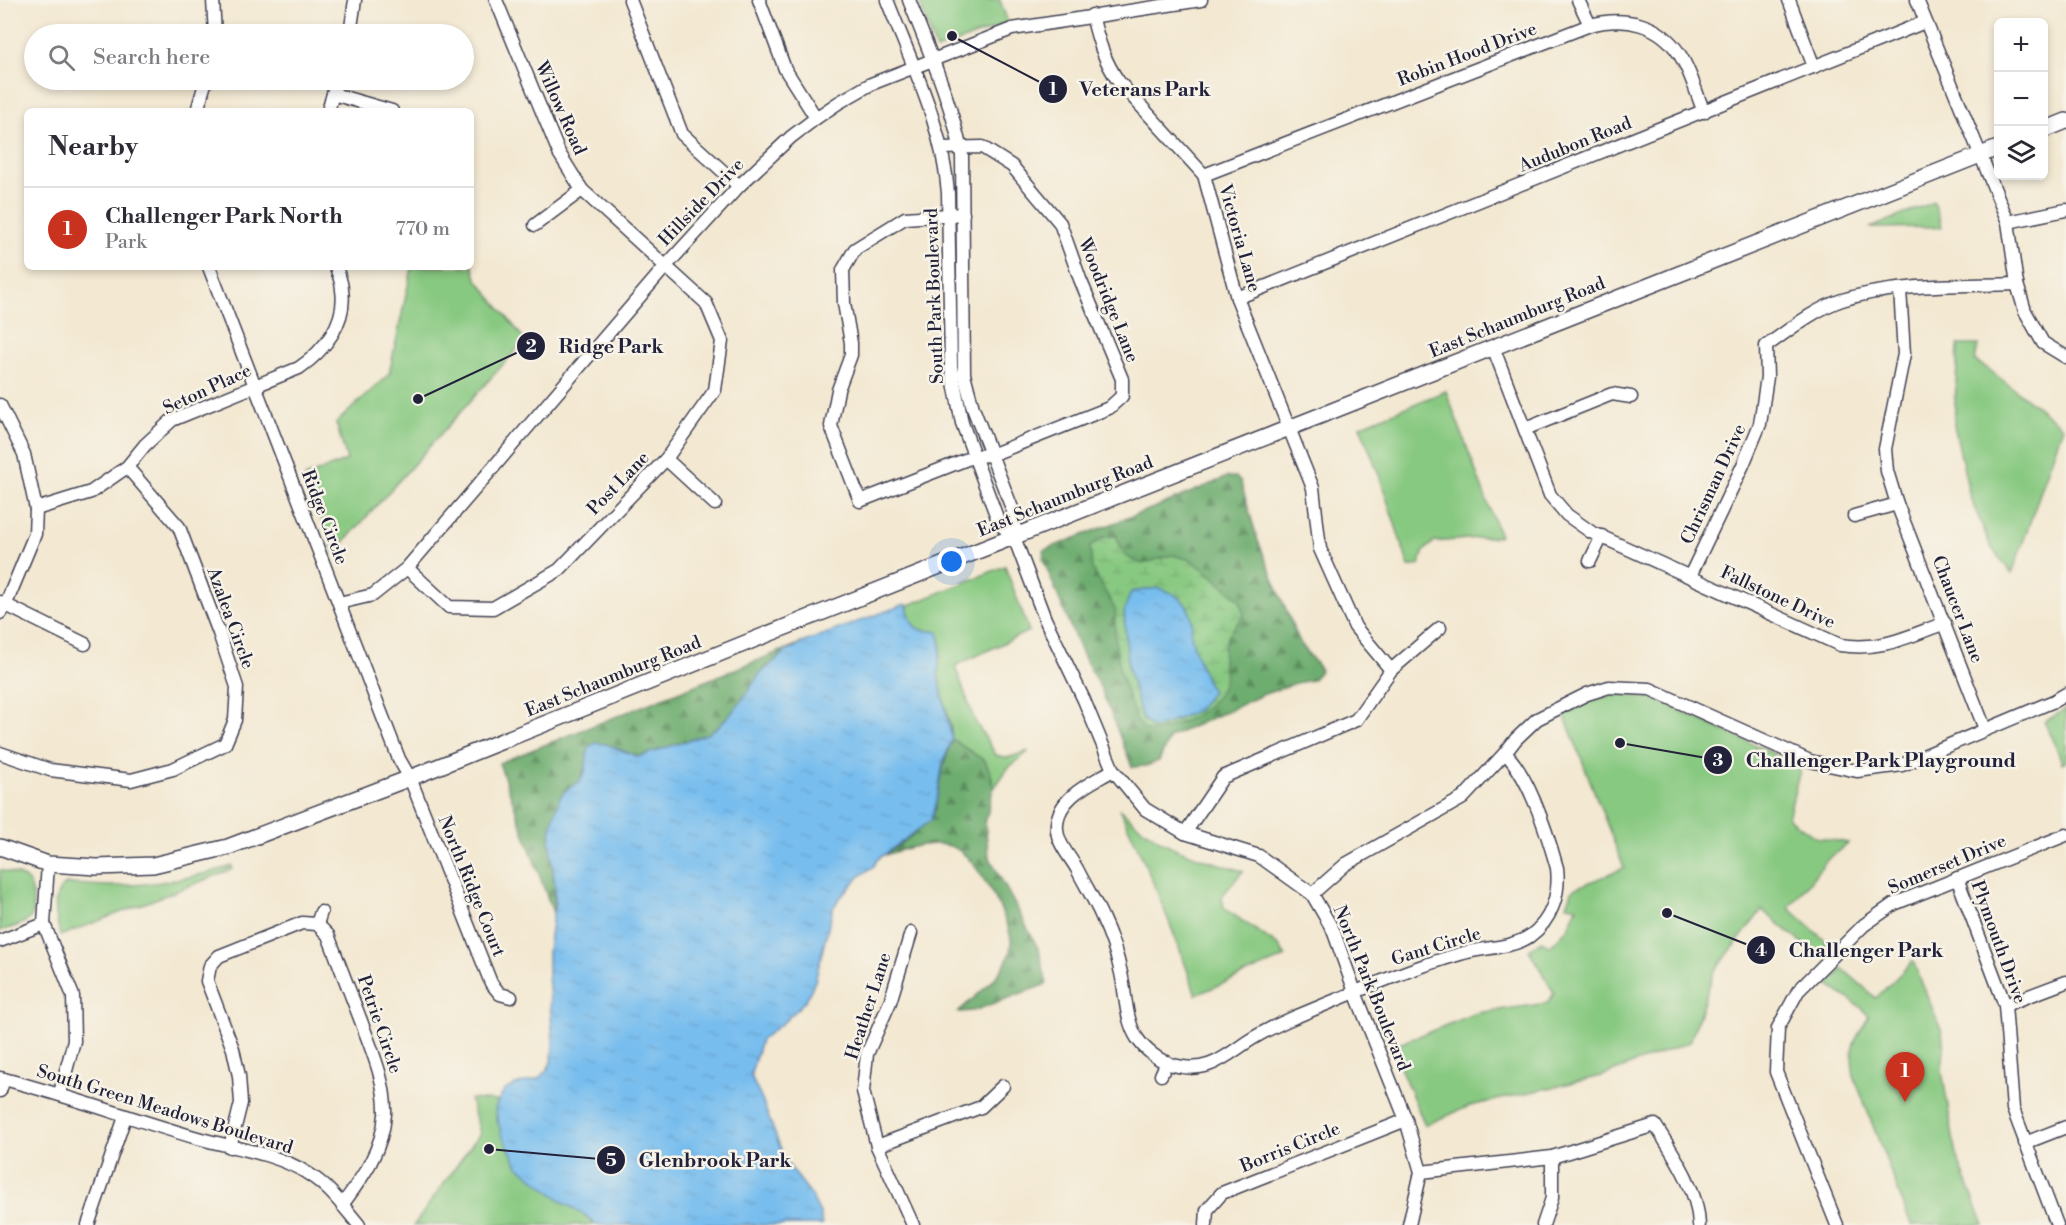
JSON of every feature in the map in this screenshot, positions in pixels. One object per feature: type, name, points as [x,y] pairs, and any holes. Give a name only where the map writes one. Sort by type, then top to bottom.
[{"type":"main road","points":[[2048,128],[2066,121]]},
{"type":"main road","name":"East Schaumburg Road","points":[[0,847],[48,864],[96,867],[153,866],[228,848],[410,778],[1994,150]]},
{"type":"street","points":[[213,0],[214,24]]},
{"type":"street","points":[[352,24],[356,0]]},
{"type":"street","name":"Willow Road","points":[[496,0],[559,153],[582,190],[664,267]]},
{"type":"street","points":[[630,0],[682,134],[739,186]]},
{"type":"street","points":[[759,0],[786,69],[816,118]]},
{"type":"street","name":"South Park Boulevard","points":[[887,0],[942,148],[947,178],[952,376],[959,413],[999,523],[1014,537]]},
{"type":"street","name":"South Park Boulevard","points":[[909,0],[932,60],[960,147],[963,163],[964,374],[970,401],[1015,516],[1014,537]]},
{"type":"street","name":"Hillside Drive","points":[[339,603],[373,595],[407,568],[664,267],[739,186],[816,118],[871,84],[1012,29],[1201,0]]},
{"type":"street","points":[[1578,0],[1590,25]]},
{"type":"street","points":[[1789,0],[1814,67]]},
{"type":"street","points":[[1917,0],[2008,222],[2017,284],[2025,311],[2043,343],[2066,357]]},
{"type":"street","name":"Victoria Lane","points":[[1092,15],[1100,47],[1114,74],[1204,175],[1237,298],[1313,488],[1320,549],[1355,627],[1391,670]]},
{"type":"street","name":"Robin Hood Drive","points":[[1204,175],[1590,25],[1615,20],[1626,20],[1648,26],[1664,37],[1681,56],[1704,112]]},
{"type":"street","name":"Audubon Road","points":[[1237,298],[1925,22]]},
{"type":"street","points":[[198,108],[203,90]]},
{"type":"street","points":[[329,108],[334,90]]},
{"type":"street","points":[[333,94],[382,108]]},
{"type":"street","name":"Woodridge Lane","points":[[942,148],[982,147],[1012,166],[1060,223],[1080,279],[1122,379],[1122,396],[1109,408],[991,454],[975,456],[860,501],[831,426],[838,390],[850,355],[851,343],[844,303],[843,270],[855,249],[905,218],[948,215]]},
{"type":"street","points":[[535,225],[582,190]]},
{"type":"street","points":[[2008,222],[2066,210]]},
{"type":"street","points":[[948,215],[963,214]]},
{"type":"street","name":"Post Lane","points":[[407,568],[449,607],[493,608],[559,570],[666,459],[715,390],[722,341],[706,303],[664,267]]},
{"type":"street","name":"Ridge Circle","points":[[210,270],[399,759],[410,778]]},
{"type":"street","name":"Seton Place","points":[[36,509],[91,492],[127,467],[145,445],[172,420],[300,368],[312,359],[324,347],[335,328],[342,308],[342,290],[337,270]]},
{"type":"street","name":"Chrisman Drive","points":[[1690,576],[1760,424],[1767,377],[1766,346],[1811,316],[1841,301],[1900,288],[2017,284]]},
{"type":"street","name":"Chaucer Lane","points":[[1900,288],[1904,354],[1886,449],[1887,471],[1897,504],[1985,729]]},
{"type":"street","name":"Fallstone Drive","points":[[1493,348],[1551,495],[1567,515],[1591,532],[1840,645],[1878,646],[1945,623]]},
{"type":"street","points":[[1525,429],[1612,394],[1631,398]]},
{"type":"street","points":[[0,405],[24,454],[36,509],[35,534],[2,607],[85,644]]},
{"type":"street","points":[[666,459],[715,504]]},
{"type":"street","name":"Azalea Circle","points":[[0,753],[50,770],[131,780],[173,769],[225,744],[236,720],[237,687],[179,527],[127,467]]},
{"type":"street","points":[[1854,516],[1897,504]]},
{"type":"street","points":[[1590,561],[1602,536]]},
{"type":"street","name":"North Park Boulevard","points":[[1014,537],[1045,619],[1084,700],[1113,770],[1145,809],[1185,833],[1259,856],[1312,894],[1333,930],[1406,1120],[1421,1173],[1409,1225]]},
{"type":"street","points":[[1185,833],[1222,777],[1356,720],[1391,670],[1440,627]]},
{"type":"street","points":[[1312,894],[1346,864],[1463,798],[1537,719],[1587,694],[1609,687],[1650,689],[1810,761],[1857,771],[1902,765],[2066,694]]},
{"type":"street","name":"Gant Circle","points":[[1113,770],[1075,794],[1064,804],[1056,826],[1065,852],[1103,918],[1121,970],[1127,1011],[1136,1037],[1144,1048],[1172,1065],[1192,1067],[1213,1065],[1247,1042],[1282,1023],[1355,992],[1462,953],[1518,942],[1529,936],[1550,915],[1558,879],[1553,853],[1526,782],[1516,763],[1505,753]]},
{"type":"street","name":"North Ridge Court","points":[[410,778],[491,984],[500,994],[511,997]]},
{"type":"street","name":"Somerset Drive","points":[[1837,1225],[1776,1072],[1778,1028],[1798,991],[1864,925],[1894,904],[2066,835]]},
{"type":"street","points":[[48,864],[44,924],[73,996],[74,1041],[60,1094]]},
{"type":"street","name":"Plymouth Drive","points":[[1957,878],[2005,1005],[2013,1109],[2057,1225]]},
{"type":"street","points":[[230,1147],[241,1104],[239,1076],[233,1049],[207,981],[204,964],[302,923],[317,924],[321,912]]},
{"type":"street","points":[[0,941],[44,924]]},
{"type":"street","name":"Petrie Circle","points":[[317,924],[328,935],[374,1056],[383,1093],[385,1114],[377,1148],[362,1178],[342,1205]]},
{"type":"street","name":"Heather Lane","points":[[911,933],[890,1002],[867,1054],[863,1091],[877,1146],[913,1225]]},
{"type":"street","points":[[2005,1005],[2066,982]]},
{"type":"street","points":[[1161,1075],[1167,1062]]},
{"type":"street","name":"South Green Meadows Boulevard","points":[[1,1083],[60,1094],[125,1117],[270,1156],[307,1173],[333,1193],[359,1225]]},
{"type":"street","points":[[877,1146],[981,1107],[1003,1086]]},
{"type":"street","points":[[88,1225],[125,1117]]},
{"type":"street","name":"Borris Circle","points":[[1206,1225],[1207,1210],[1222,1193],[1406,1120]]},
{"type":"street","points":[[1421,1173],[1552,1157],[1655,1125],[1681,1167],[1698,1211],[1699,1225]]},
{"type":"street","points":[[2025,1143],[2066,1127]]},
{"type":"street","points":[[1543,1225],[1552,1198],[1552,1157]]},
{"type":"green space","points":[[919,0],[1000,0],[1008,23],[936,50]]},
{"type":"green space","points":[[1934,202],[1942,227],[1870,228]]},
{"type":"green space","points":[[411,270],[474,270],[476,278],[525,340],[335,552],[305,477],[347,460],[336,423],[389,374]]},
{"type":"green space","points":[[1958,345],[1978,345],[1975,361],[2063,427],[2012,574],[1991,547],[1970,497],[1954,425]]},
{"type":"green space","points":[[1446,391],[1500,536],[1434,542],[1424,551],[1419,565],[1409,567],[1379,475],[1360,426]]},
{"type":"green space","points":[[1227,477],[1236,477],[1241,483],[1258,541],[1294,629],[1301,644],[1321,670],[1312,680],[1262,695],[1170,737],[1159,761],[1146,766],[1132,767],[1101,689],[1079,648],[1043,559],[1044,550]]},
{"type":"green space","points":[[1116,536],[1125,556],[1142,564],[1172,555],[1191,560],[1240,600],[1244,616],[1226,641],[1223,653],[1225,678],[1214,700],[1181,723],[1157,730],[1146,731],[1136,719],[1120,671],[1115,639],[1115,609],[1092,568],[1090,546],[1104,537]]},
{"type":"green space","points":[[1005,566],[1029,631],[955,666],[975,721],[996,755],[1007,758],[1029,751],[1008,768],[993,790],[991,774],[952,742],[938,675],[940,638],[933,631],[921,630],[914,626],[907,606]]},
{"type":"green space","points":[[804,642],[785,652],[759,675],[737,707],[719,726],[707,734],[638,757],[606,744],[588,751],[585,772],[579,782],[566,790],[552,823],[550,843],[555,886],[553,913],[499,763]]},
{"type":"green space","points":[[1624,694],[1659,701],[1801,766],[1788,818],[1815,837],[1848,843],[1826,861],[1789,908],[1830,945],[1819,957],[1762,910],[1714,972],[1690,1042],[1602,1076],[1470,1106],[1425,1125],[1391,1047],[1477,1013],[1548,1003],[1554,993],[1529,950],[1542,941],[1550,947],[1568,928],[1577,907],[1567,905],[1573,889],[1624,868],[1564,714],[1595,699]]},
{"type":"green space","points":[[2066,709],[2066,762],[2062,763],[2044,722]]},
{"type":"green space","points":[[952,739],[985,761],[991,774],[993,790],[985,824],[989,856],[1039,950],[1047,984],[973,1011],[958,1012],[991,982],[1005,965],[1011,940],[1000,908],[973,863],[952,846],[925,845],[885,855],[914,834],[935,809],[939,781]]},
{"type":"green space","points":[[1119,808],[1162,842],[1191,855],[1243,871],[1222,896],[1224,908],[1279,946],[1286,957],[1196,995],[1160,900]]},
{"type":"green space","points":[[232,866],[233,869],[60,936],[56,900],[57,894],[66,884],[113,886],[143,884],[203,874]]},
{"type":"green space","points":[[0,870],[21,876],[29,882],[33,894],[33,909],[32,915],[25,922],[0,931]]},
{"type":"green space","points":[[1913,961],[1942,1032],[1944,1049],[1942,1071],[1956,1155],[1984,1225],[1911,1225],[1854,1076],[1852,1051],[1869,1017],[1862,1008],[1828,985],[1843,969],[1876,998]]},
{"type":"green space","points":[[470,1099],[498,1101],[496,1120],[542,1185],[563,1202],[591,1219],[593,1225],[414,1225],[480,1133]]},
{"type":"water","points":[[1158,588],[1175,595],[1188,608],[1192,621],[1192,641],[1212,692],[1198,710],[1152,728],[1142,718],[1128,667],[1124,611],[1131,592]]},
{"type":"water","points":[[905,604],[913,624],[919,629],[938,632],[941,644],[938,675],[952,739],[943,763],[931,820],[877,860],[874,866],[859,877],[839,899],[833,908],[815,981],[806,1000],[761,1040],[751,1073],[786,1162],[810,1193],[820,1213],[822,1225],[595,1225],[591,1219],[563,1202],[518,1166],[501,1133],[495,1109],[505,1090],[538,1079],[547,1070],[552,1060],[548,950],[555,886],[550,843],[552,823],[560,797],[579,782],[585,772],[591,745],[606,744],[638,757],[707,734],[719,726],[737,707],[759,675],[785,652],[804,642]]},
{"type":"place","name":"Veterans Park","points":[[952,36]]},
{"type":"place","name":"Ridge Park","points":[[418,399]]},
{"type":"place","name":"Challenger Park Playground","points":[[1620,743]]},
{"type":"place","name":"Challenger Park","points":[[1667,913]]},
{"type":"place","name":"Challenger Park North","points":[[1905,1102]]},
{"type":"place","name":"Glenbrook Park","points":[[489,1149]]}]
